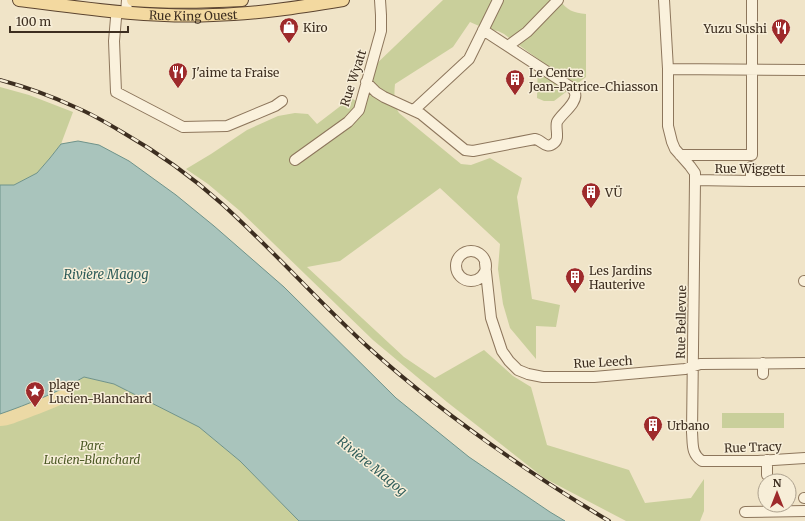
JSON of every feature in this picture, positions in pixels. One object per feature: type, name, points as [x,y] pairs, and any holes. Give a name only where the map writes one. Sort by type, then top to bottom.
[{"type":"main road","name":"Rue King Ouest","points":[[19,0],[122,12],[190,16],[294,8],[343,0]]},
{"type":"main road","name":"Rue King Ouest","points":[[133,0],[193,2],[242,0]]},
{"type":"street","points":[[126,0],[122,12],[116,18],[114,41],[116,92],[183,127],[227,126],[275,106],[282,101]]},
{"type":"street","name":"Rue Wyatt","points":[[295,160],[348,122],[359,110],[366,82],[386,30],[381,15],[380,0]]},
{"type":"street","points":[[414,110],[469,59],[498,0]]},
{"type":"street","points":[[508,46],[527,32],[558,0]]},
{"type":"street","points":[[664,0],[668,69],[668,126],[675,149],[695,173],[696,180]]},
{"type":"street","points":[[680,155],[752,156],[752,0]]},
{"type":"street","points":[[366,82],[376,92],[421,114],[465,150],[469,151],[535,139],[538,139],[545,145],[549,146],[557,140],[556,126],[558,121],[575,98],[572,88],[483,30]]},
{"type":"street","points":[[668,69],[805,70]]},
{"type":"street","points":[[751,166],[751,181]]},
{"type":"street","name":"Rue Wiggett","points":[[696,180],[751,181],[775,185],[805,181]]},
{"type":"street","name":"Rue Bellevue","points":[[696,180],[692,432],[693,447],[696,457],[702,461]]},
{"type":"street","name":"Rue Leech","points":[[486,263],[492,318],[502,351],[518,370],[528,374],[543,377],[594,377],[685,369],[700,364],[734,361],[805,363]]},
{"type":"street","points":[[763,363],[763,374]]},
{"type":"street","name":"Rue Tracy","points":[[702,461],[805,458]]},
{"type":"street","points":[[766,460],[767,473]]},
{"type":"street","points":[[745,512],[805,511]]},
{"type":"green space","points":[[443,0],[560,0],[571,10],[586,14],[586,77],[554,101],[544,101],[537,98],[538,59],[504,34],[498,31],[486,29],[470,22],[453,47],[395,84],[395,103],[399,113],[461,164],[471,165],[490,158],[522,178],[517,197],[532,299],[560,305],[556,327],[536,326],[536,359],[510,328],[503,304],[498,269],[500,244],[440,188],[340,261],[307,267],[404,357],[435,378],[484,350],[513,376],[531,387],[547,445],[629,470],[645,503],[691,498],[704,479],[704,511],[700,521],[626,521],[544,478],[447,402],[373,340],[240,211],[208,184],[186,169],[247,130],[278,116],[295,113],[308,114],[317,124],[351,98],[360,103],[370,70]]},
{"type":"green space","points":[[0,87],[29,95],[73,112],[61,144],[50,158],[37,173],[14,185],[0,185]]},
{"type":"green space","name":"Parc Lucien-Blanchard","points":[[84,377],[114,384],[199,427],[240,461],[299,521],[0,521],[0,414],[43,398]]},
{"type":"green space","points":[[722,413],[784,413],[784,428],[722,428]]},
{"type":"sand","name":"plage Lucien-Blanchard","points":[[70,387],[73,390],[72,399],[28,418],[0,426],[0,414]]},
{"type":"water","name":"Rivière Magog","points":[[78,141],[99,145],[129,161],[176,195],[284,287],[396,398],[469,457],[565,521],[299,521],[240,461],[199,427],[114,384],[84,377],[64,388],[0,414],[0,185],[14,185],[37,173],[61,144]]},
{"type":"railway","points":[[0,80],[48,95],[66,103],[105,122],[161,156],[198,183],[221,203],[349,329],[396,372],[484,440],[546,482],[609,521]]},
{"type":"place","name":"Kiro","points":[[289,44]]},
{"type":"place","name":"Yuzu Sushi","points":[[781,45]]},
{"type":"place","name":"J'aime ta Fraise","points":[[178,89]]},
{"type":"place","name":"Le Centre Jean-Patrice-Chiasson","points":[[515,96]]},
{"type":"place","name":"VÜ","points":[[591,209]]},
{"type":"place","name":"Les Jardins Hauterive","points":[[575,294]]},
{"type":"place","name":"plage Lucien-Blanchard","points":[[35,408]]},
{"type":"place","name":"Urbano","points":[[653,442]]}]
